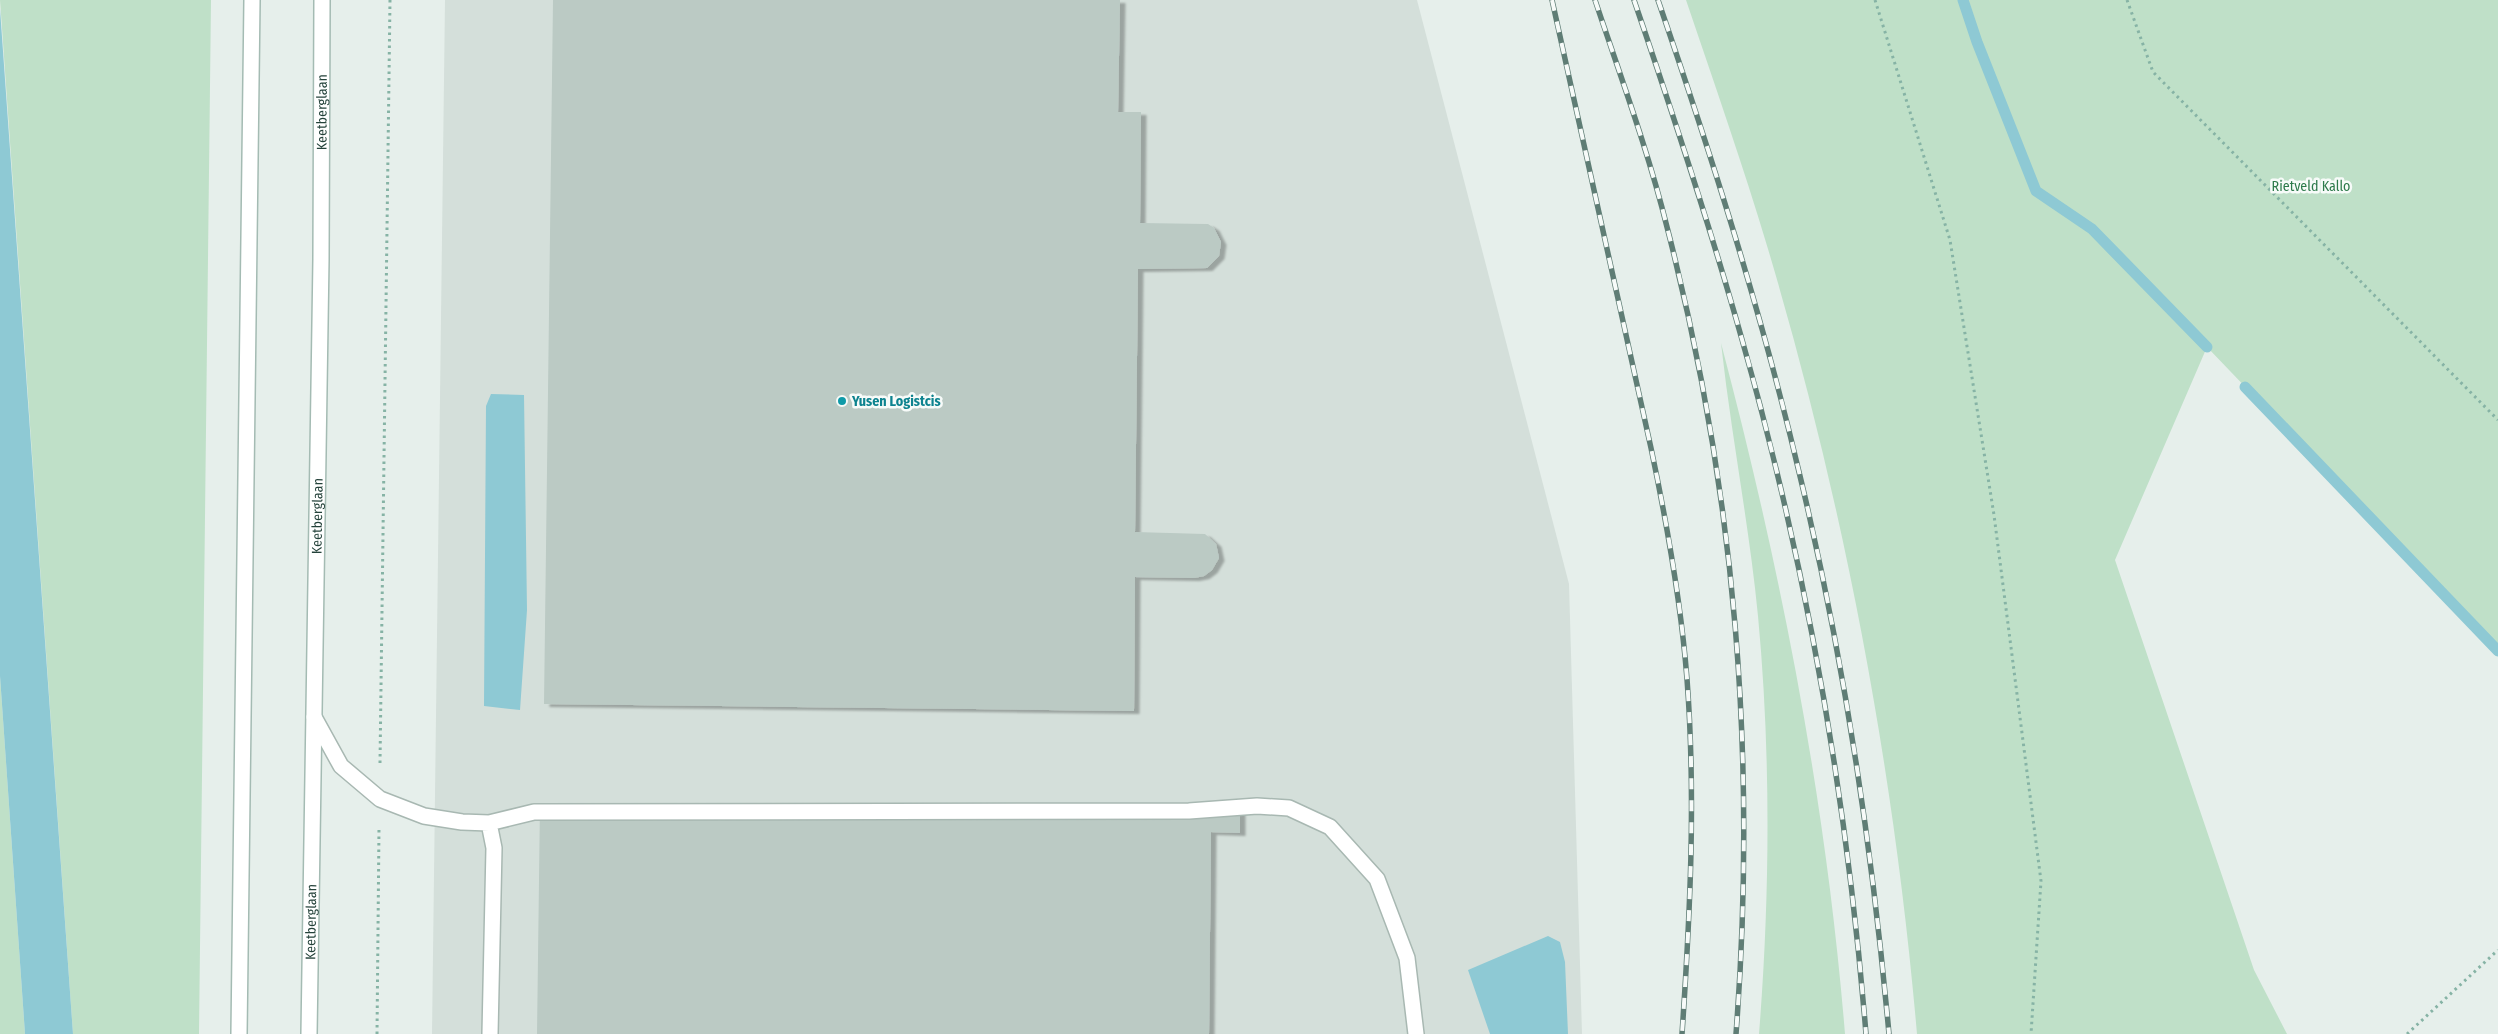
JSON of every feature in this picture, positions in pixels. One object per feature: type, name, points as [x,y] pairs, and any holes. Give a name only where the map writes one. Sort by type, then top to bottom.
[{"type":"main road","points":[[239,1034],[252,0]]},
{"type":"main road","name":"Keetberglaan","points":[[309,1034],[321,259],[322,0]]},
{"type":"main road","points":[[314,717],[341,766],[380,799],[424,816],[462,822],[489,822],[534,812],[1189,811],[1257,806],[1290,808],[1330,827],[1378,879],[1408,958],[1416,1034]]},
{"type":"main road","points":[[489,822],[494,848],[490,1034]]},
{"type":"path","points":[[377,1034],[390,0]]},
{"type":"path","points":[[1875,0],[1950,240],[1994,515],[2040,881],[2031,1034]]},
{"type":"path","points":[[2127,0],[2154,72],[2498,420]]},
{"type":"path","points":[[2407,1034],[2498,950]]},
{"type":"shaded area","points":[[445,0],[1417,0],[1569,584],[1582,1034],[432,1034]]},
{"type":"green space","points":[[0,0],[211,0],[199,1034],[73,1034]]},
{"type":"green space","name":"Rietveld Kallo","points":[[1686,0],[2498,0],[2498,651],[2207,347],[2115,560],[2254,970],[2287,1034],[1917,1034],[1895,835],[1880,736],[1842,539],[1820,442],[1768,249]]},
{"type":"green space","points":[[1721,343],[1763,514],[1798,686],[1826,859],[1837,946],[1845,1034],[1759,1034],[1767,877],[1765,720],[1758,616]]},
{"type":"green space","points":[[0,676],[25,1034],[0,1034]]},
{"type":"water","points":[[0,9],[73,1034],[25,1034],[0,676]]},
{"type":"water","points":[[491,394],[524,395],[527,610],[520,710],[484,706],[486,406]]},
{"type":"water","points":[[1548,936],[1560,942],[1565,962],[1568,1034],[1490,1034],[1468,970]]},
{"type":"building","name":"Yusen Logistcis","points":[[553,0],[1120,0],[1118,112],[1141,112],[1140,223],[1208,224],[1214,228],[1221,242],[1219,256],[1207,268],[1138,269],[1135,532],[1205,534],[1216,544],[1219,558],[1212,570],[1204,576],[1194,578],[1135,577],[1134,711],[544,704]]},
{"type":"building","points":[[540,803],[1240,811],[1240,833],[1211,832],[1209,1034],[537,1034]]},
{"type":"waterway","points":[[1963,0],[1977,42],[2036,191],[2092,229],[2207,347]]},
{"type":"waterway","points":[[2245,387],[2498,651]]},
{"type":"railway","points":[[1552,0],[1651,448],[1668,534],[1681,621],[1687,679],[1691,768],[1691,857],[1682,1034]]},
{"type":"railway","points":[[1595,0],[1642,141],[1667,227],[1691,327],[1710,427],[1725,527],[1742,728],[1744,829],[1742,931],[1736,1034]]},
{"type":"railway","points":[[1634,0],[1690,167],[1729,294],[1785,508],[1821,682],[1835,770],[1848,858],[1866,1034]]},
{"type":"railway","points":[[1658,0],[1717,177],[1753,296],[1785,415],[1816,545],[1855,753],[1874,893],[1889,1034]]},
{"type":"place","name":"Yusen Logistcis","points":[[842,401]]}]
